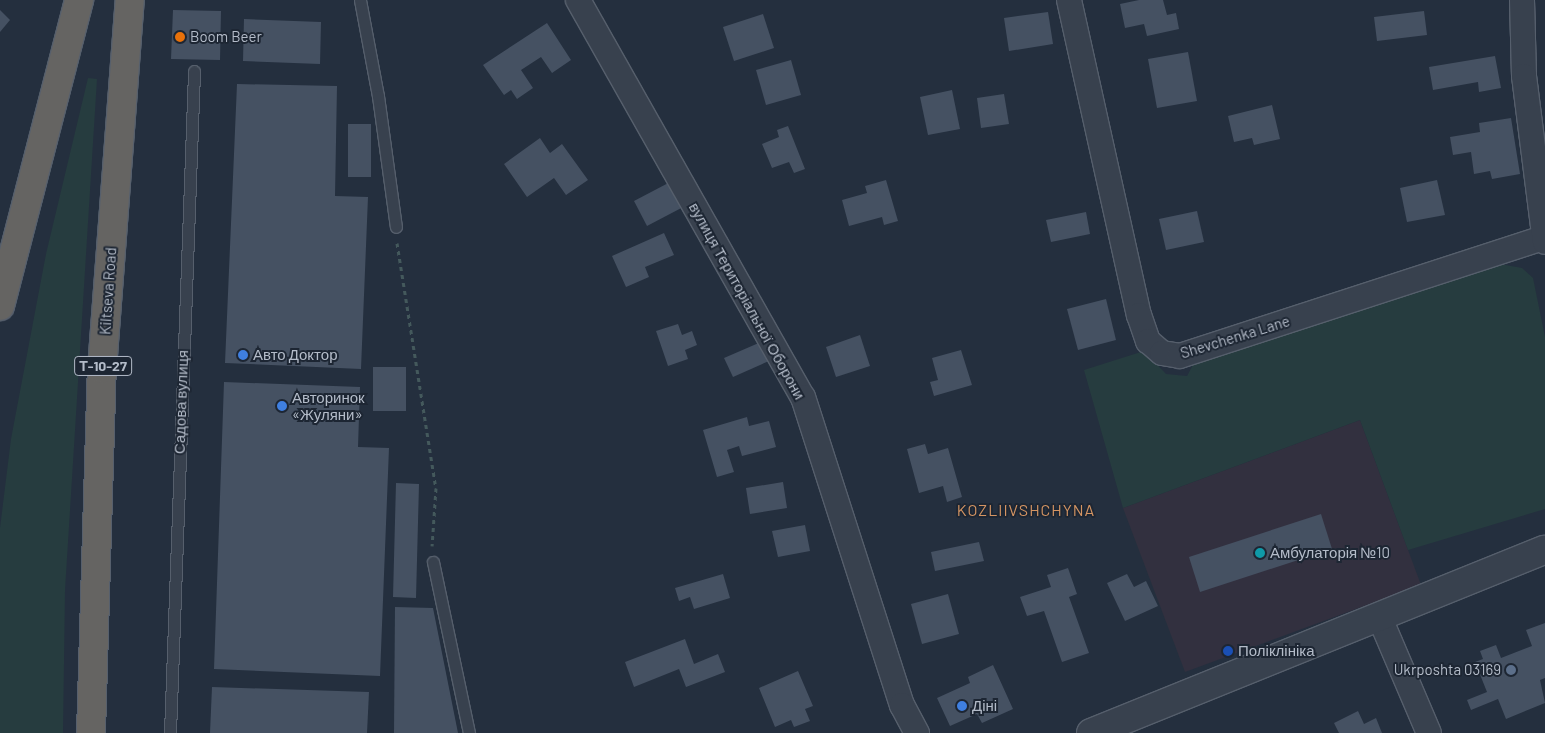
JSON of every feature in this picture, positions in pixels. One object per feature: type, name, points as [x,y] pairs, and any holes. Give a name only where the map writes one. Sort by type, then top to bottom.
[{"type":"highway","points":[[0,306],[4,269],[79,0]]},
{"type":"highway","name":"Kiltseva Road","points":[[91,733],[102,369],[130,0]]},
{"type":"street","name":"вулиця Територіальної Оборони","points":[[578,0],[803,397],[902,705],[917,733]]},
{"type":"street","name":"Shevchenka Lane","points":[[1069,0],[1139,315],[1148,341],[1162,352],[1180,356],[1544,240]]},
{"type":"street","points":[[1522,0],[1524,76],[1544,240]]},
{"type":"street","points":[[1092,733],[1545,550]]},
{"type":"street","points":[[1379,616],[1430,733]]},
{"type":"lane","points":[[360,0],[378,96],[396,227]]},
{"type":"lane","name":"Садова вулиця","points":[[170,733],[194,71]]},
{"type":"lane","points":[[433,562],[469,733]]},
{"type":"path","points":[[396,227],[405,304],[414,342],[436,488],[433,562]]},
{"type":"shaded area","points":[[1360,420],[1421,585],[1185,672],[1123,508]]},
{"type":"green space","points":[[88,78],[97,79],[65,590],[63,733],[0,733],[0,528],[11,439],[46,254]]},
{"type":"green space","points":[[1489,262],[1522,268],[1533,278],[1545,337],[1545,509],[1408,550],[1360,420],[1123,508],[1084,370],[1144,351],[1166,374],[1187,376],[1195,361]]},
{"type":"building","points":[[1139,0],[1163,0],[1167,15],[1176,13],[1179,29],[1147,36],[1144,24],[1125,28],[1120,4]]},
{"type":"building","points":[[0,10],[10,20],[0,32]]},
{"type":"building","points":[[173,10],[221,11],[220,60],[171,59]]},
{"type":"building","points":[[1424,11],[1427,35],[1377,41],[1374,17]]},
{"type":"building","points":[[1048,12],[1053,44],[1009,51],[1004,18]]},
{"type":"building","points":[[763,14],[774,48],[734,61],[723,27]]},
{"type":"building","points":[[244,19],[321,22],[320,64],[243,61]]},
{"type":"building","points":[[547,23],[571,60],[552,73],[541,57],[521,70],[533,88],[517,99],[511,90],[504,95],[483,65]]},
{"type":"building","points":[[1188,52],[1197,101],[1157,108],[1148,59]]},
{"type":"building","points":[[1495,56],[1501,88],[1479,92],[1478,82],[1433,90],[1429,67]]},
{"type":"building","points":[[791,60],[801,95],[766,105],[756,70]]},
{"type":"building","points":[[237,84],[337,86],[335,196],[368,197],[361,369],[225,363]]},
{"type":"building","points":[[952,90],[960,129],[928,135],[920,97]]},
{"type":"building","points":[[1004,94],[1009,124],[981,128],[977,98]]},
{"type":"building","points":[[1272,105],[1280,139],[1254,145],[1252,138],[1234,142],[1228,116]]},
{"type":"building","points":[[1511,118],[1520,174],[1492,179],[1490,171],[1474,174],[1471,152],[1453,155],[1450,137],[1480,132],[1479,123]]},
{"type":"building","points":[[348,124],[371,124],[371,177],[348,177]]},
{"type":"building","points":[[788,126],[805,169],[794,173],[789,162],[772,168],[762,144],[779,137],[777,130]]},
{"type":"building","points":[[540,138],[550,153],[562,144],[588,180],[566,195],[554,178],[527,197],[504,164]]},
{"type":"building","points":[[674,180],[687,205],[647,226],[634,201]]},
{"type":"building","points":[[886,180],[898,221],[884,225],[882,217],[849,226],[842,200],[867,193],[865,186]]},
{"type":"building","points":[[1437,180],[1445,215],[1407,222],[1400,188]]},
{"type":"building","points":[[1197,211],[1204,242],[1166,250],[1159,219]]},
{"type":"building","points":[[1086,212],[1090,234],[1051,242],[1046,220]]},
{"type":"building","points":[[664,233],[674,255],[645,267],[649,277],[626,287],[612,256]]},
{"type":"building","points":[[1106,299],[1116,340],[1078,350],[1067,309]]},
{"type":"building","points":[[678,324],[682,335],[692,331],[697,345],[685,350],[688,359],[668,366],[656,331]]},
{"type":"building","points":[[860,335],[870,366],[836,377],[826,347]]},
{"type":"building","points":[[761,342],[769,361],[733,377],[724,358]]},
{"type":"building","points":[[961,350],[972,385],[934,396],[930,382],[938,380],[932,358]]},
{"type":"building","points":[[373,367],[406,367],[406,411],[373,411]]},
{"type":"building","points":[[224,382],[360,387],[358,447],[389,448],[380,676],[214,669]]},
{"type":"building","points":[[747,417],[749,426],[769,421],[776,447],[742,456],[739,446],[727,450],[734,472],[717,477],[703,430]]},
{"type":"building","points":[[925,444],[928,454],[948,448],[962,497],[947,502],[943,486],[919,493],[907,449]]},
{"type":"building","points":[[783,482],[787,508],[750,514],[746,488]]},
{"type":"building","points":[[396,483],[419,484],[416,598],[393,597]]},
{"type":"building","name":"Амбулаторія №10","points":[[1321,514],[1332,549],[1200,592],[1189,557]]},
{"type":"building","points":[[805,525],[810,551],[778,557],[772,531]]},
{"type":"building","points":[[979,542],[984,561],[935,571],[931,552]]},
{"type":"building","points":[[1068,568],[1077,594],[1069,597],[1089,653],[1062,662],[1044,611],[1027,616],[1020,597],[1051,587],[1047,575]]},
{"type":"building","points":[[723,574],[730,598],[694,609],[690,597],[679,601],[675,588]]},
{"type":"building","points":[[1127,574],[1134,587],[1146,581],[1158,606],[1125,621],[1107,583]]},
{"type":"building","points":[[948,594],[959,634],[922,644],[911,604]]},
{"type":"building","points":[[395,607],[433,608],[458,733],[394,733]]},
{"type":"building","name":"Ukrposhta 03169","points":[[1545,623],[1545,678],[1540,680],[1545,703],[1506,719],[1498,699],[1471,710],[1467,700],[1487,692],[1475,662],[1483,659],[1480,651],[1496,645],[1501,658],[1532,646],[1526,630]]},
{"type":"building","points":[[685,639],[694,664],[718,654],[725,672],[686,687],[679,669],[634,687],[625,662]]},
{"type":"building","points":[[993,665],[1013,709],[982,723],[977,714],[950,726],[937,698],[970,683],[968,677]]},
{"type":"building","points":[[798,671],[813,706],[805,709],[810,721],[794,727],[791,720],[775,727],[759,688]]},
{"type":"building","points":[[212,687],[369,692],[367,733],[210,733]]},
{"type":"building","points":[[1358,711],[1364,724],[1376,718],[1382,733],[1339,733],[1334,723]]},
{"type":"place","name":"Boom Beer","points":[[180,37]]},
{"type":"place","name":"Авто Доктор","points":[[243,355]]},
{"type":"place","name":"Авторинок «Жуляни»","points":[[282,406]]},
{"type":"place","name":"Амбулаторія №10","points":[[1260,553]]},
{"type":"place","name":"Поліклініка","points":[[1228,651]]},
{"type":"place","name":"Ukrposhta 03169","points":[[1511,670]]},
{"type":"place","name":"Діні","points":[[962,706]]},
{"type":"district","name":"KOZLIIVSHCHYNA","points":[[1026,510]]}]
